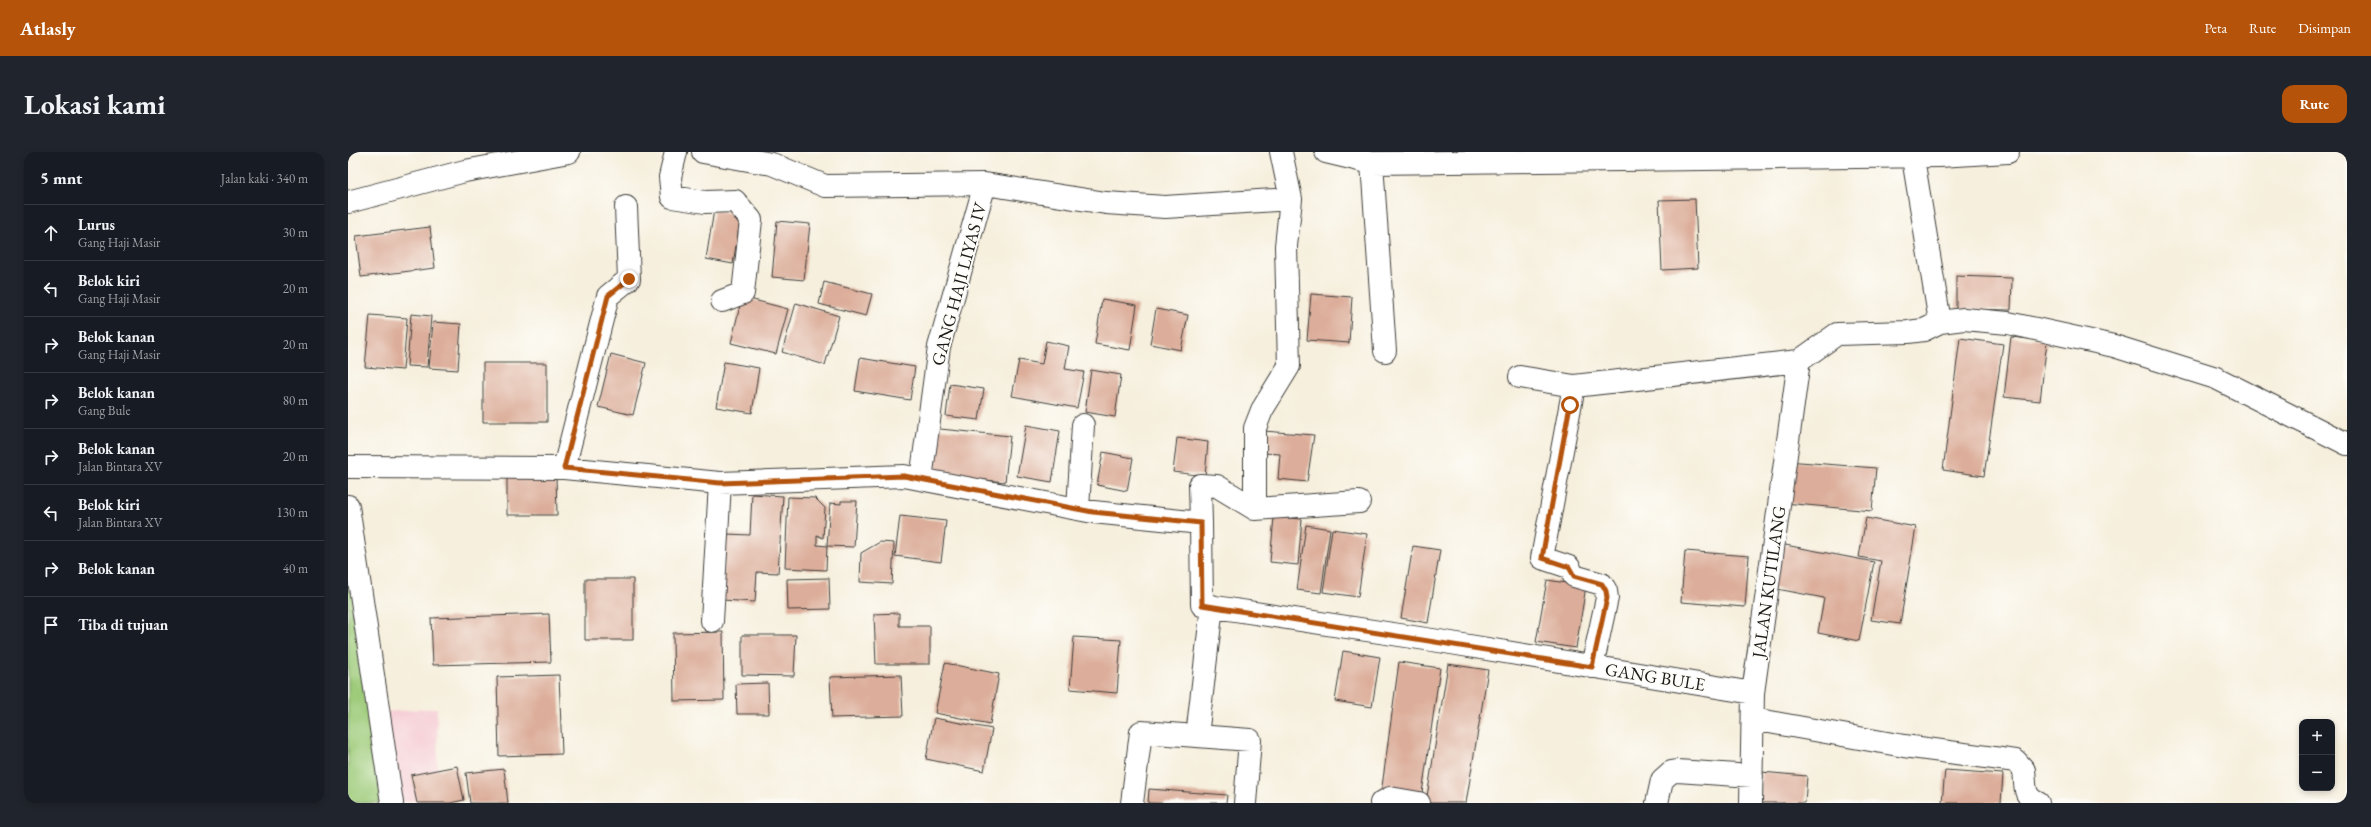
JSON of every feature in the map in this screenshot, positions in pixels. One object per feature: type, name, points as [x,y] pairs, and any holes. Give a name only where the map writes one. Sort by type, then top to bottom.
[{"type":"street","points":[[348,202],[465,171],[570,152]]},
{"type":"street","points":[[676,152],[670,177],[672,197],[705,202],[735,201],[751,220],[743,293],[722,301]]},
{"type":"street","points":[[703,152],[772,164],[825,186],[985,184],[1106,203],[1164,207],[1291,199]]},
{"type":"street","points":[[1255,510],[1255,428],[1262,410],[1289,366],[1286,246],[1291,199],[1281,152]]},
{"type":"street","points":[[1326,152],[1372,163],[2008,152]]},
{"type":"street","points":[[1912,154],[1940,322]]},
{"type":"street","points":[[1372,163],[1385,351]]},
{"type":"street","name":"GANG HAJI LIYAS IV","points":[[921,478],[939,346],[985,184]]},
{"type":"street","points":[[564,468],[608,296],[629,279],[626,207]]},
{"type":"street","points":[[1520,377],[1574,386],[1799,361],[1837,334],[1908,332],[1924,330],[1940,322],[1964,319],[2008,323],[2114,346],[2216,378],[2347,444]]},
{"type":"street","name":"JALAN KUTILANG","points":[[1751,803],[1753,693],[1799,361]]},
{"type":"street","points":[[1574,386],[1542,558],[1569,567],[1574,576],[1602,584],[1605,588],[1607,598],[1592,667]]},
{"type":"street","points":[[1078,509],[1084,425]]},
{"type":"street","points":[[348,467],[449,466],[564,468],[720,483],[904,476],[921,478],[1078,509],[1201,523]]},
{"type":"street","points":[[712,621],[720,483]]},
{"type":"street","points":[[1197,736],[1207,606],[1200,485],[1217,486],[1255,510],[1359,502]]},
{"type":"street","points":[[348,506],[392,803]]},
{"type":"street","name":"GANG BULE","points":[[1207,606],[1753,693]]},
{"type":"street","points":[[1753,719],[1904,746],[2016,761],[2024,770],[2026,794],[2032,801],[2038,803]]},
{"type":"street","points":[[1132,803],[1141,732],[1250,740],[1245,803]]},
{"type":"street","points":[[1657,803],[1662,780],[1671,772],[1677,771],[1752,776]]},
{"type":"street","points":[[1381,803],[1390,798],[1419,803]]},
{"type":"shaded area","points":[[437,708],[438,797],[397,803],[384,712]]},
{"type":"green space","points":[[348,506],[392,803],[348,803]]},
{"type":"building","points":[[1695,199],[1698,268],[1662,270],[1659,200]]},
{"type":"building","points":[[714,210],[741,215],[733,264],[706,259]]},
{"type":"building","points":[[777,221],[810,224],[804,280],[772,277]]},
{"type":"building","points":[[430,227],[435,268],[361,277],[356,236]]},
{"type":"building","points":[[1956,276],[2012,278],[2011,310],[1956,309]]},
{"type":"building","points":[[824,282],[872,294],[866,316],[819,304]]},
{"type":"building","points":[[1311,294],[1352,297],[1349,343],[1307,340]]},
{"type":"building","points":[[742,297],[788,309],[776,354],[731,343]]},
{"type":"building","points":[[1102,299],[1137,305],[1130,350],[1095,344]]},
{"type":"building","points":[[796,303],[839,316],[825,365],[782,352]]},
{"type":"building","points":[[1156,309],[1188,315],[1181,350],[1150,344]]},
{"type":"building","points":[[411,314],[431,316],[427,367],[407,366]]},
{"type":"building","points":[[370,315],[407,318],[403,370],[365,367]]},
{"type":"building","points":[[433,322],[461,324],[458,370],[429,368]]},
{"type":"building","points":[[2011,337],[2047,341],[2040,401],[2004,397]]},
{"type":"building","points":[[1960,338],[2003,344],[1984,476],[1943,470]]},
{"type":"building","points":[[1046,341],[1069,346],[1065,369],[1084,372],[1077,408],[1012,396],[1019,360],[1042,364]]},
{"type":"building","points":[[611,354],[646,363],[633,415],[598,407]]},
{"type":"building","points":[[860,358],[915,367],[910,400],[855,391]]},
{"type":"building","points":[[724,362],[759,368],[752,413],[716,407]]},
{"type":"building","points":[[483,363],[547,363],[547,422],[483,422]]},
{"type":"building","points":[[1091,370],[1121,375],[1115,417],[1085,412]]},
{"type":"building","points":[[950,384],[984,389],[979,420],[946,416]]},
{"type":"building","points":[[1026,425],[1060,431],[1052,482],[1017,476]]},
{"type":"building","points":[[930,428],[1010,436],[1005,482],[926,474]]},
{"type":"building","points":[[1264,431],[1314,435],[1307,482],[1278,479],[1280,454],[1263,453]]},
{"type":"building","points":[[1177,438],[1208,442],[1205,476],[1173,472]]},
{"type":"building","points":[[1103,452],[1133,458],[1127,491],[1097,485]]},
{"type":"building","points":[[1787,461],[1876,468],[1872,511],[1784,503]]},
{"type":"building","points":[[507,476],[556,476],[557,515],[507,515]]},
{"type":"building","points":[[752,494],[783,496],[778,573],[757,572],[755,602],[722,600],[726,534],[750,535]]},
{"type":"building","points":[[788,497],[815,498],[825,508],[823,538],[817,535],[817,545],[827,546],[826,570],[785,568]]},
{"type":"building","points":[[841,501],[857,501],[854,547],[827,546],[830,503],[841,504]]},
{"type":"building","points":[[900,516],[946,521],[941,562],[895,556]]},
{"type":"building","points":[[1274,517],[1302,519],[1298,565],[1270,562]]},
{"type":"building","points":[[1866,518],[1916,527],[1900,624],[1871,620],[1881,561],[1859,557]]},
{"type":"building","points":[[1306,525],[1330,529],[1321,593],[1297,590]]},
{"type":"building","points":[[1332,529],[1367,534],[1358,597],[1323,592]]},
{"type":"building","points":[[880,542],[894,543],[892,584],[860,582],[861,553]]},
{"type":"building","points":[[1780,544],[1874,562],[1859,641],[1818,633],[1824,598],[1772,588]]},
{"type":"building","points":[[1413,546],[1440,550],[1428,623],[1401,618]]},
{"type":"building","points":[[1685,551],[1749,556],[1745,607],[1681,602]]},
{"type":"building","points":[[829,578],[830,609],[788,610],[787,579]]},
{"type":"building","points":[[585,579],[633,579],[633,640],[585,640]]},
{"type":"building","points":[[1547,580],[1586,586],[1576,648],[1536,642]]},
{"type":"building","points":[[899,613],[899,626],[930,626],[930,664],[876,664],[874,614]]},
{"type":"building","points":[[549,614],[551,662],[433,665],[431,618]]},
{"type":"building","points":[[723,632],[724,700],[674,701],[673,633]]},
{"type":"building","points":[[742,635],[796,635],[794,676],[742,675]]},
{"type":"building","points":[[1074,637],[1121,640],[1117,693],[1070,689]]},
{"type":"building","points":[[1343,651],[1380,657],[1372,707],[1335,701]]},
{"type":"building","points":[[1399,662],[1440,668],[1421,800],[1381,794]]},
{"type":"building","points":[[945,663],[999,674],[990,724],[935,713]]},
{"type":"building","points":[[1448,664],[1488,670],[1466,803],[1426,803]]},
{"type":"building","points":[[559,675],[562,754],[499,756],[497,677]]},
{"type":"building","points":[[901,675],[903,716],[832,718],[830,677]]},
{"type":"building","points":[[768,683],[769,714],[737,714],[736,684]]},
{"type":"building","points":[[934,718],[992,729],[984,771],[926,759]]},
{"type":"building","points":[[457,766],[464,800],[450,803],[417,803],[411,775]]},
{"type":"building","points":[[504,769],[508,803],[470,803],[466,773]]},
{"type":"building","points":[[1945,770],[2003,774],[2001,803],[1942,803]]},
{"type":"building","points":[[1761,772],[1807,776],[1805,803],[1758,803]]},
{"type":"building","points":[[1149,789],[1227,795],[1226,803],[1148,803]]},
{"type":"route","points":[[629,279],[608,296],[564,468],[720,483],[904,476],[1093,512],[1201,523],[1202,605],[1296,618],[1592,667],[1607,598],[1605,588],[1602,584],[1574,576],[1569,567],[1542,558],[1570,405]]}]
